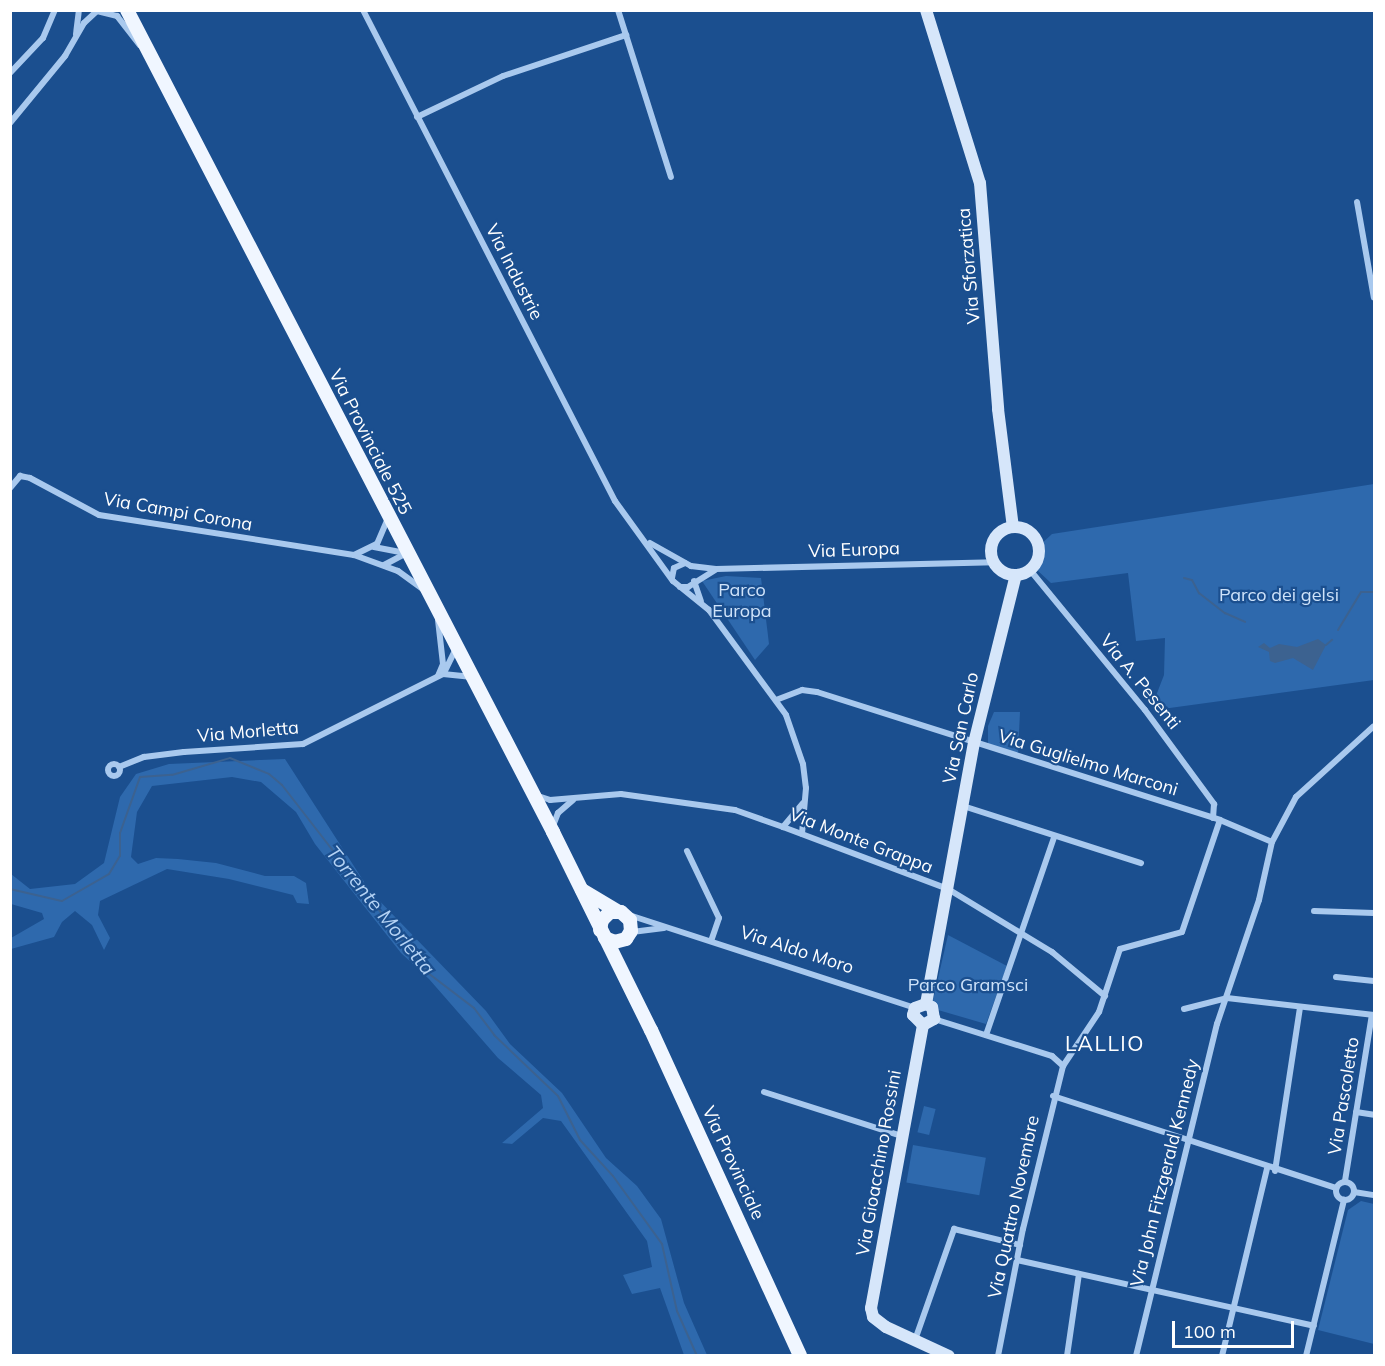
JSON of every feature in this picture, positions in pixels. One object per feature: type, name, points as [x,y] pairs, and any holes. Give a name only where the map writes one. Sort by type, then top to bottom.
[{"type":"main road","name":"Via Provinciale 525","points":[[128,10],[427,593],[553,832],[634,998]]},
{"type":"main road","points":[[581,889],[620,912],[631,923],[620,971]]},
{"type":"main road","points":[[620,912],[605,916],[603,934],[615,942],[627,936]]},
{"type":"main road","name":"Via Provinciale","points":[[634,998],[797,1350]]},
{"type":"street","points":[[10,73],[44,38],[55,10]]},
{"type":"street","points":[[76,37],[79,10]]},
{"type":"street","name":"Via Industrie","points":[[363,10],[615,501],[647,541],[675,584],[702,601]]},
{"type":"street","points":[[618,10],[671,177]]},
{"type":"street","name":"Via Sforzatica","points":[[926,10],[980,183],[998,409],[1013,527]]},
{"type":"street","points":[[10,123],[98,11],[117,16],[148,51]]},
{"type":"street","points":[[417,117],[503,76],[626,35]]},
{"type":"street","points":[[1357,202],[1374,298]]},
{"type":"street","name":"Via Campi Corona","points":[[10,488],[20,476],[30,478],[99,515],[354,555],[405,576],[427,593]]},
{"type":"street","points":[[354,555],[374,547],[383,536],[388,516]]},
{"type":"street","points":[[1013,527],[1026,530],[1036,539],[1039,555],[1030,570],[1016,575],[1006,573],[994,562],[993,541],[1013,527]]},
{"type":"street","name":"Via Industrie","points":[[647,541],[688,564],[702,601],[776,700],[797,738],[806,788],[802,834]]},
{"type":"street","points":[[374,547],[407,553]]},
{"type":"street","points":[[380,564],[390,564],[407,553]]},
{"type":"street","name":"Via Europa","points":[[688,564],[716,569],[994,562]]},
{"type":"street","points":[[688,564],[674,568],[675,584],[688,587],[695,580]]},
{"type":"street","name":"Via Europa","points":[[695,580],[716,569]]},
{"type":"street","name":"Via A. Pesenti","points":[[1030,570],[1146,710],[1214,804],[1217,819]]},
{"type":"street","name":"Via San Carlo","points":[[948,889],[974,744],[1016,575]]},
{"type":"street","points":[[436,610],[443,664],[441,675]]},
{"type":"street","points":[[441,675],[456,648]]},
{"type":"street","points":[[441,675],[453,672],[472,678]]},
{"type":"street","name":"Via Morletta","points":[[119,766],[144,757],[303,744],[441,675]]},
{"type":"street","name":"Via Guglielmo Marconi","points":[[776,700],[802,690],[818,692],[974,744],[1217,819],[1272,842]]},
{"type":"street","name":"Via John Fitzgerald Kennedy","points":[[1136,1356],[1186,1142],[1227,998],[1259,900],[1272,842],[1296,796],[1374,726]]},
{"type":"street","points":[[531,793],[546,799],[577,798]]},
{"type":"street","name":"Via Monte Grappa","points":[[577,798],[621,794],[735,810],[802,834],[948,889],[1052,952],[1105,996]]},
{"type":"street","points":[[553,832],[558,813],[577,798]]},
{"type":"street","points":[[783,827],[804,802]]},
{"type":"street","points":[[963,806],[1141,863]]},
{"type":"street","name":"Via Quattro Novembre","points":[[998,1356],[1053,1096],[1063,1066],[1099,1012],[1120,949],[1182,932],[1217,819]]},
{"type":"street","points":[[986,1035],[1054,837]]},
{"type":"street","points":[[687,851],[719,918],[711,941]]},
{"type":"street","points":[[948,889],[916,1022],[928,1022],[986,1035],[1052,1056],[1063,1066]]},
{"type":"street","points":[[1314,911],[1374,913]]},
{"type":"street","name":"Via Aldo Moro","points":[[620,912],[921,1006]]},
{"type":"street","name":"Via Aldo Moro","points":[[627,936],[667,927]]},
{"type":"street","points":[[1336,977],[1374,981]]},
{"type":"street","points":[[1184,1009],[1227,998],[1373,1015]]},
{"type":"street","points":[[921,1006],[932,1007],[928,1022]]},
{"type":"street","points":[[1275,1171],[1300,1007]]},
{"type":"street","name":"Via Pascoletto","points":[[1345,1181],[1373,1015]]},
{"type":"street","name":"Via Gioacchino Rossini","points":[[914,1341],[878,1322],[871,1308],[902,1136],[928,1022]]},
{"type":"street","points":[[764,1092],[902,1136]]},
{"type":"street","points":[[1053,1096],[1275,1171],[1336,1188]]},
{"type":"street","points":[[1356,1112],[1374,1115]]},
{"type":"street","points":[[1222,1356],[1267,1168]]},
{"type":"street","points":[[1336,1188],[1345,1181],[1353,1186],[1354,1192]]},
{"type":"street","points":[[1336,1188],[1337,1195],[1344,1200]]},
{"type":"street","points":[[1306,1356],[1344,1200],[1354,1192],[1374,1195]]},
{"type":"street","points":[[949,1356],[914,1341],[954,1230],[1020,1245]]},
{"type":"street","points":[[1017,1260],[1314,1326]]},
{"type":"street","points":[[1067,1356],[1079,1274]]},
{"type":"green space","name":"Parco dei gelsi","points":[[1374,484],[1374,680],[1155,710],[1152,706],[1164,675],[1165,638],[1136,641],[1128,573],[1051,583],[1037,570],[1040,545],[1052,534]]},
{"type":"green space","name":"Parco Europa","points":[[726,576],[761,578],[769,644],[755,660],[702,581]]},
{"type":"green space","points":[[994,712],[1020,712],[1018,754],[988,744],[988,726]]},
{"type":"green space","points":[[285,759],[370,891],[486,1011],[510,1044],[562,1093],[606,1158],[637,1186],[661,1219],[684,1303],[707,1355],[684,1355],[660,1288],[632,1294],[623,1275],[652,1267],[647,1241],[561,1121],[543,1118],[512,1144],[502,1143],[543,1108],[541,1095],[498,1058],[429,979],[401,953],[315,844],[296,812],[261,782],[232,777],[152,786],[137,812],[131,857],[138,864],[156,858],[178,859],[216,863],[265,876],[294,876],[306,883],[309,904],[297,903],[293,895],[229,879],[167,869],[100,901],[98,915],[110,938],[104,950],[92,925],[75,911],[62,922],[54,937],[11,949],[11,938],[44,919],[42,913],[11,904],[11,874],[30,889],[75,884],[104,863],[120,797],[136,774],[169,764]]},
{"type":"green space","name":"Parco Gramsci","points":[[948,935],[1007,966],[986,1024],[938,1010],[933,1000]]},
{"type":"green space","points":[[924,1106],[936,1109],[929,1135],[917,1132]]},
{"type":"green space","points":[[913,1145],[986,1158],[979,1195],[906,1182]]},
{"type":"green space","points":[[1361,1201],[1374,1204],[1374,1344],[1318,1330],[1348,1210]]},
{"type":"shaded area","points":[[1318,639],[1326,645],[1313,670],[1293,658],[1275,663],[1270,661],[1269,652],[1258,647],[1264,643],[1270,648],[1279,644],[1297,647]]},
{"type":"waterway","points":[[1184,578],[1192,580],[1199,593],[1225,613],[1245,622]]},
{"type":"waterway","points":[[1338,630],[1361,592],[1374,592]]},
{"type":"waterway","points":[[1326,645],[1332,640]]},
{"type":"waterway","name":"Torrente Morletta","points":[[10,889],[62,901],[109,874],[120,856],[120,833],[140,777],[172,775],[230,758],[269,774],[282,785],[428,973],[474,1008],[494,1035],[558,1096],[580,1140],[613,1176],[662,1244],[677,1311],[697,1356]]},
{"type":"district","name":"LALLIO","points":[[1105,1043]]}]
